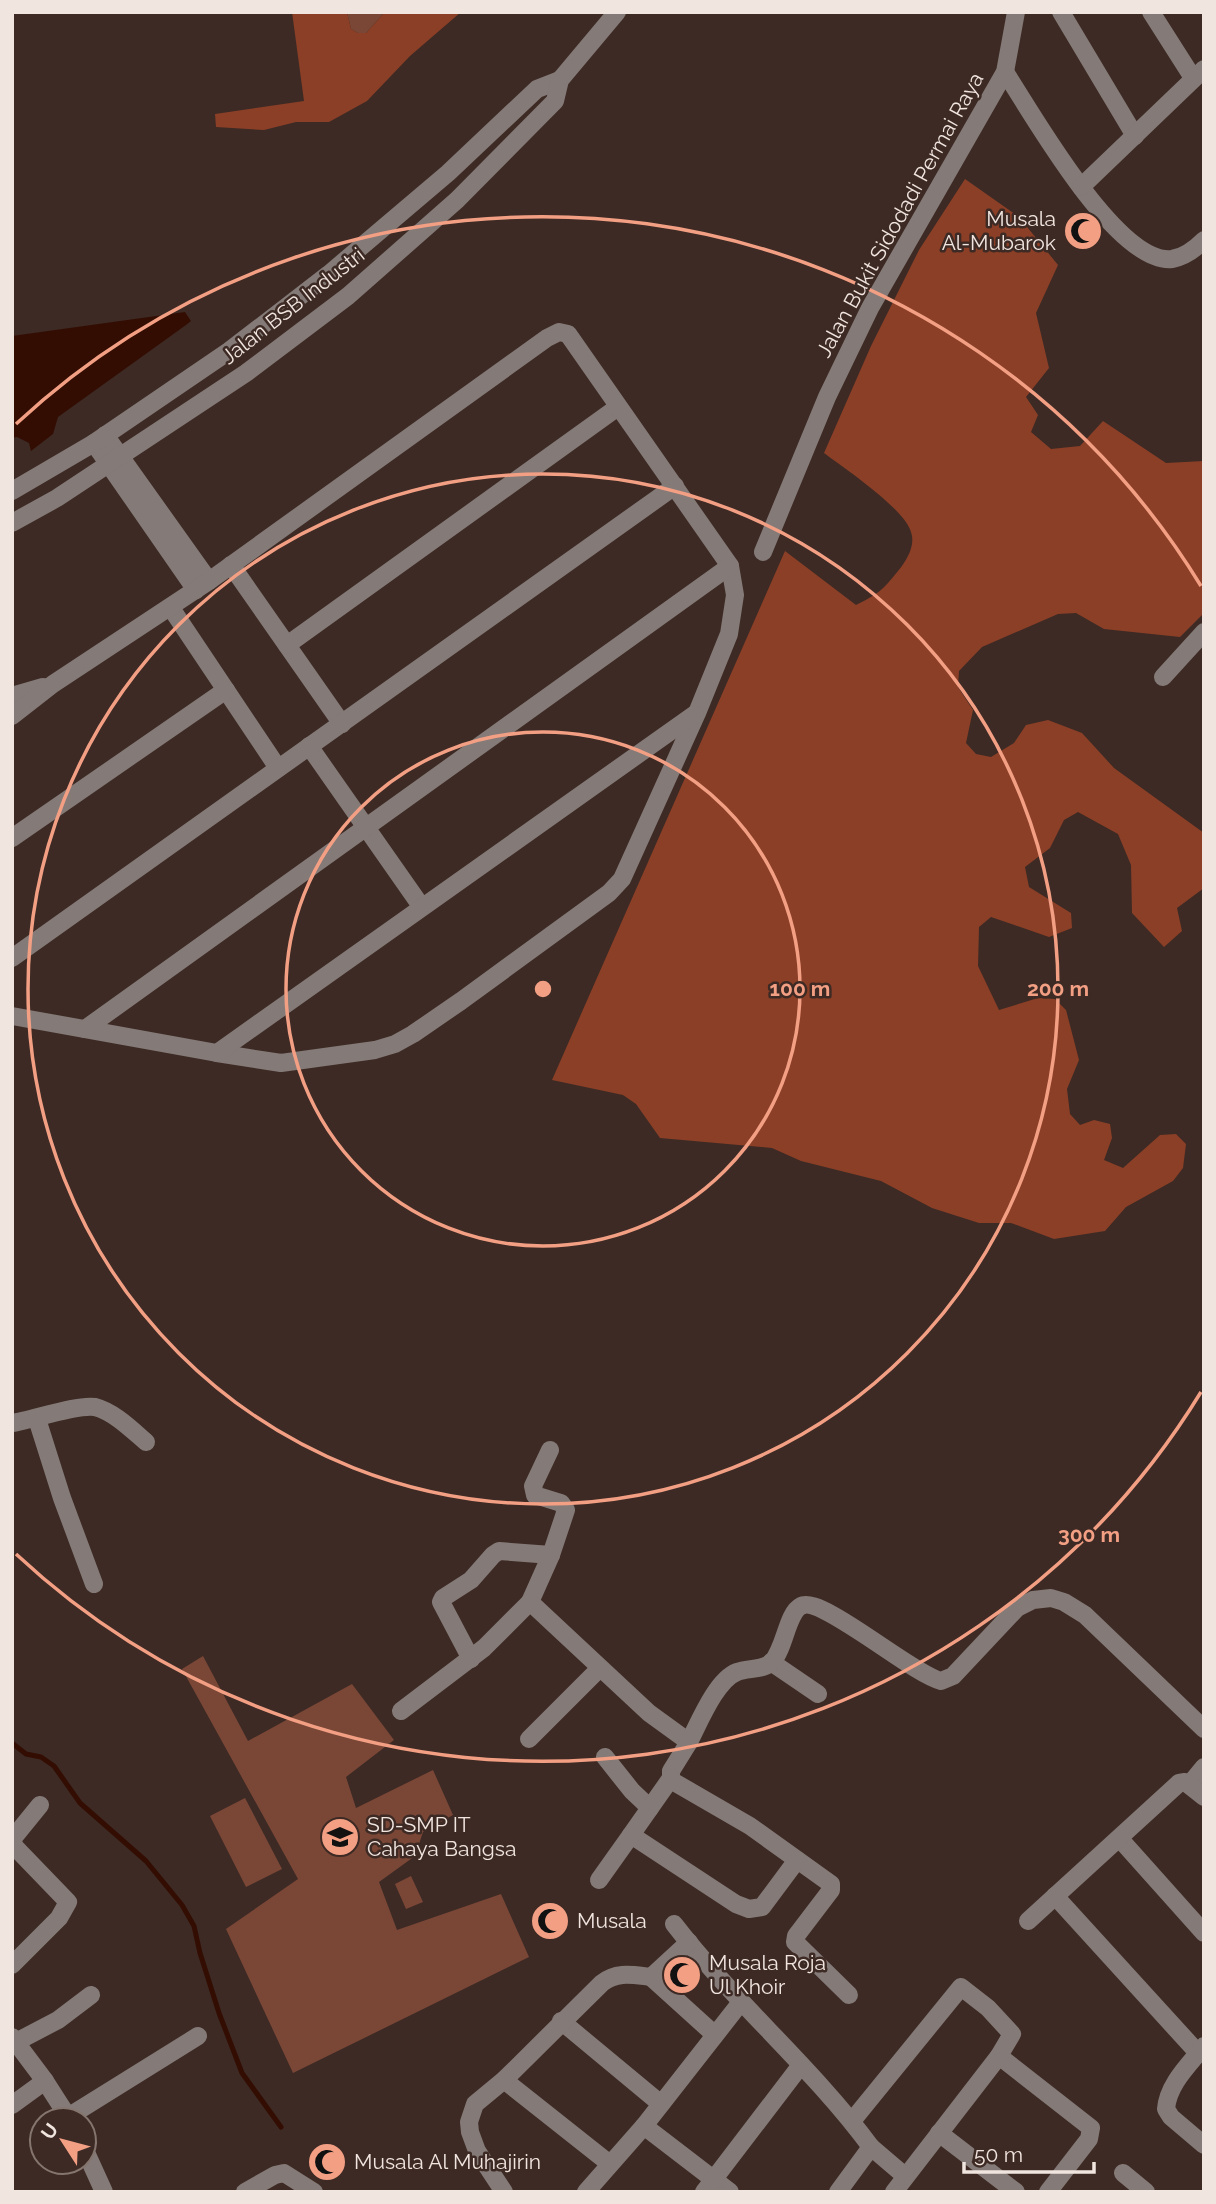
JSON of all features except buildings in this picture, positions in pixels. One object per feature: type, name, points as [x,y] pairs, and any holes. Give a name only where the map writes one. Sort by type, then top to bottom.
[{"type":"street","name":"Jalan BSB Industri","points":[[12,523],[115,461],[246,373],[348,296],[457,200],[555,101],[560,80],[617,12]]},
{"type":"street","name":"Jalan Bukit Sidodadi Permai Raya","points":[[763,552],[827,397],[870,309],[1005,72],[1016,12]]},
{"type":"street","points":[[1061,12],[1135,136]]},
{"type":"street","points":[[1081,187],[1198,74],[1151,12]]},
{"type":"street","points":[[1005,72],[1081,187],[1127,240],[1156,257],[1170,259],[1199,245]]},
{"type":"street","name":"Jalan BSB Industri","points":[[12,491],[100,439],[229,351],[329,274],[448,173],[537,89],[560,80]]},
{"type":"street","points":[[12,716],[53,684],[171,608],[559,332],[568,334],[730,566],[735,595],[729,634],[697,713],[622,879],[582,915],[414,1034],[375,1050],[281,1063],[12,1016]]},
{"type":"street","points":[[287,645],[618,407]]},
{"type":"street","points":[[100,439],[203,585]]},
{"type":"street","points":[[12,958],[675,486]]},
{"type":"street","points":[[231,565],[342,724]]},
{"type":"street","points":[[85,1029],[730,566]]},
{"type":"street","points":[[171,608],[278,768]]},
{"type":"street","points":[[1163,677],[1204,632]]},
{"type":"street","points":[[12,696],[53,684]]},
{"type":"street","points":[[12,838],[226,690]]},
{"type":"street","points":[[217,1053],[697,713]]},
{"type":"street","points":[[309,746],[421,906]]},
{"type":"street","points":[[12,1423],[80,1407],[95,1408],[126,1424],[146,1442]]},
{"type":"street","points":[[37,1419],[62,1499],[94,1584]]},
{"type":"street","points":[[401,1711],[471,1659],[530,1602],[551,1555],[566,1510],[561,1503],[535,1495],[533,1486],[550,1450]]},
{"type":"street","points":[[471,1659],[441,1602],[443,1598],[471,1580],[499,1551],[551,1555]]},
{"type":"street","points":[[599,1880],[671,1778],[671,1771],[726,1678],[771,1662],[782,1644],[794,1613],[800,1606],[808,1604],[830,1613],[923,1673],[946,1680],[970,1659],[1017,1608],[1033,1600],[1051,1598],[1064,1602],[1085,1615],[1204,1729]]},
{"type":"street","points":[[530,1602],[649,1713],[690,1742]]},
{"type":"street","points":[[771,1662],[818,1695]]},
{"type":"street","points":[[529,1739],[600,1668]]},
{"type":"street","points":[[605,1757],[632,1791],[650,1808]]},
{"type":"street","points":[[1190,1784],[1204,1767]]},
{"type":"street","points":[[671,1778],[768,1838],[831,1884],[831,1890],[796,1936],[795,1942],[849,1995]]},
{"type":"street","points":[[1028,1921],[1179,1783],[1190,1784],[1204,1797]]},
{"type":"street","points":[[12,1965],[59,1917],[68,1902],[13,1845],[14,1837],[40,1805]]},
{"type":"street","points":[[631,1835],[711,1889],[749,1909],[765,1904],[797,1860]]},
{"type":"street","points":[[1120,1839],[1204,1933]]},
{"type":"street","points":[[1055,1896],[1116,1966],[1201,2049],[1172,2086],[1166,2109],[1171,2117],[1204,2145]]},
{"type":"street","points":[[674,1924],[741,2002],[852,2121],[872,2147],[905,2176]]},
{"type":"street","points":[[651,1977],[689,1942]]},
{"type":"street","points":[[504,2192],[477,2151],[470,2132],[469,2122],[475,2104],[505,2080],[561,2021],[611,1976],[629,1974],[651,1977],[715,2035]]},
{"type":"street","points":[[852,2121],[961,1987],[988,2008],[1012,2034],[999,2056],[894,2192]]},
{"type":"street","points":[[61,2106],[14,2040],[58,2020],[92,1995]]},
{"type":"street","points":[[586,2192],[661,2104],[741,2002]]},
{"type":"street","points":[[561,2021],[661,2104]]},
{"type":"street","points":[[88,2106],[198,2035]]},
{"type":"street","points":[[999,2056],[1091,2128],[1089,2139],[1048,2192]]},
{"type":"street","points":[[643,2126],[718,2188],[805,2069]]},
{"type":"street","points":[[505,2080],[610,2164]]},
{"type":"street","points":[[12,2105],[45,2081]]},
{"type":"street","points":[[939,2133],[1016,2192]]},
{"type":"street","points":[[838,2192],[872,2147]]},
{"type":"street","points":[[245,2192],[280,2173],[288,2175],[314,2192]]},
{"type":"street","points":[[1123,2173],[1146,2192]]},
{"type":"street","points":[[97,2176],[104,2192]]},
{"type":"shaded area","points":[[292,12],[347,12],[351,29],[366,33],[385,12],[461,12],[410,56],[367,101],[329,122],[296,122],[264,130],[216,127],[215,114],[304,101]]},
{"type":"shaded area","points":[[347,12],[385,12],[366,33],[358,33],[351,29]]},
{"type":"shaded area","points":[[965,179],[1019,217],[1058,265],[1036,313],[1049,368],[1026,397],[1038,415],[1031,432],[1051,449],[1080,446],[1103,421],[1166,463],[1204,461],[1204,613],[1180,637],[1104,629],[1076,613],[1058,614],[982,647],[959,671],[958,687],[973,710],[966,743],[976,754],[991,757],[1014,743],[1026,725],[1048,720],[1082,733],[1114,768],[1204,833],[1204,888],[1177,908],[1182,931],[1164,947],[1132,913],[1131,865],[1118,834],[1078,812],[1064,820],[1050,848],[1025,867],[1029,887],[1071,913],[1072,928],[1049,937],[991,917],[979,927],[978,966],[999,1010],[1038,998],[1055,999],[1066,1010],[1079,1060],[1067,1089],[1070,1114],[1080,1125],[1094,1120],[1110,1124],[1112,1138],[1104,1160],[1123,1168],[1160,1135],[1176,1134],[1186,1144],[1183,1168],[1173,1181],[1126,1207],[1105,1231],[1054,1239],[1011,1223],[979,1223],[932,1208],[881,1181],[801,1161],[772,1148],[660,1138],[636,1104],[623,1095],[552,1080],[785,551],[856,605],[883,588],[909,553],[912,537],[906,522],[873,490],[824,453],[871,346],[919,250]]},
{"type":"shaded area","points":[[185,312],[191,321],[58,417],[53,434],[31,451],[29,443],[17,437],[12,438],[12,336]]},
{"type":"shaded area","points":[[203,1656],[248,1741],[352,1684],[394,1740],[346,1777],[356,1808],[433,1770],[453,1815],[423,1832],[415,1856],[379,1882],[397,1930],[501,1894],[529,1957],[293,2073],[226,1929],[298,1879],[182,1669]]},
{"type":"shaded area","points":[[245,1798],[282,1869],[246,1887],[210,1816]]},
{"type":"shaded area","points":[[411,1876],[423,1902],[406,1909],[395,1884]]},
{"type":"waterway","points":[[12,1743],[26,1754],[41,1757],[54,1766],[80,1803],[146,1861],[182,1905],[194,1926],[219,2013],[242,2073],[281,2127]]},
{"type":"place","name":"Musala Al-Mubarok","points":[[1083,231]]},
{"type":"place","name":"SD-SMP IT Cahaya Bangsa","points":[[340,1837]]},
{"type":"place","name":"Musala","points":[[550,1921]]},
{"type":"place","name":"Musala Roja Ul Khoir","points":[[682,1975]]},
{"type":"place","name":"Musala Al Muhajirin","points":[[327,2162]]}]
